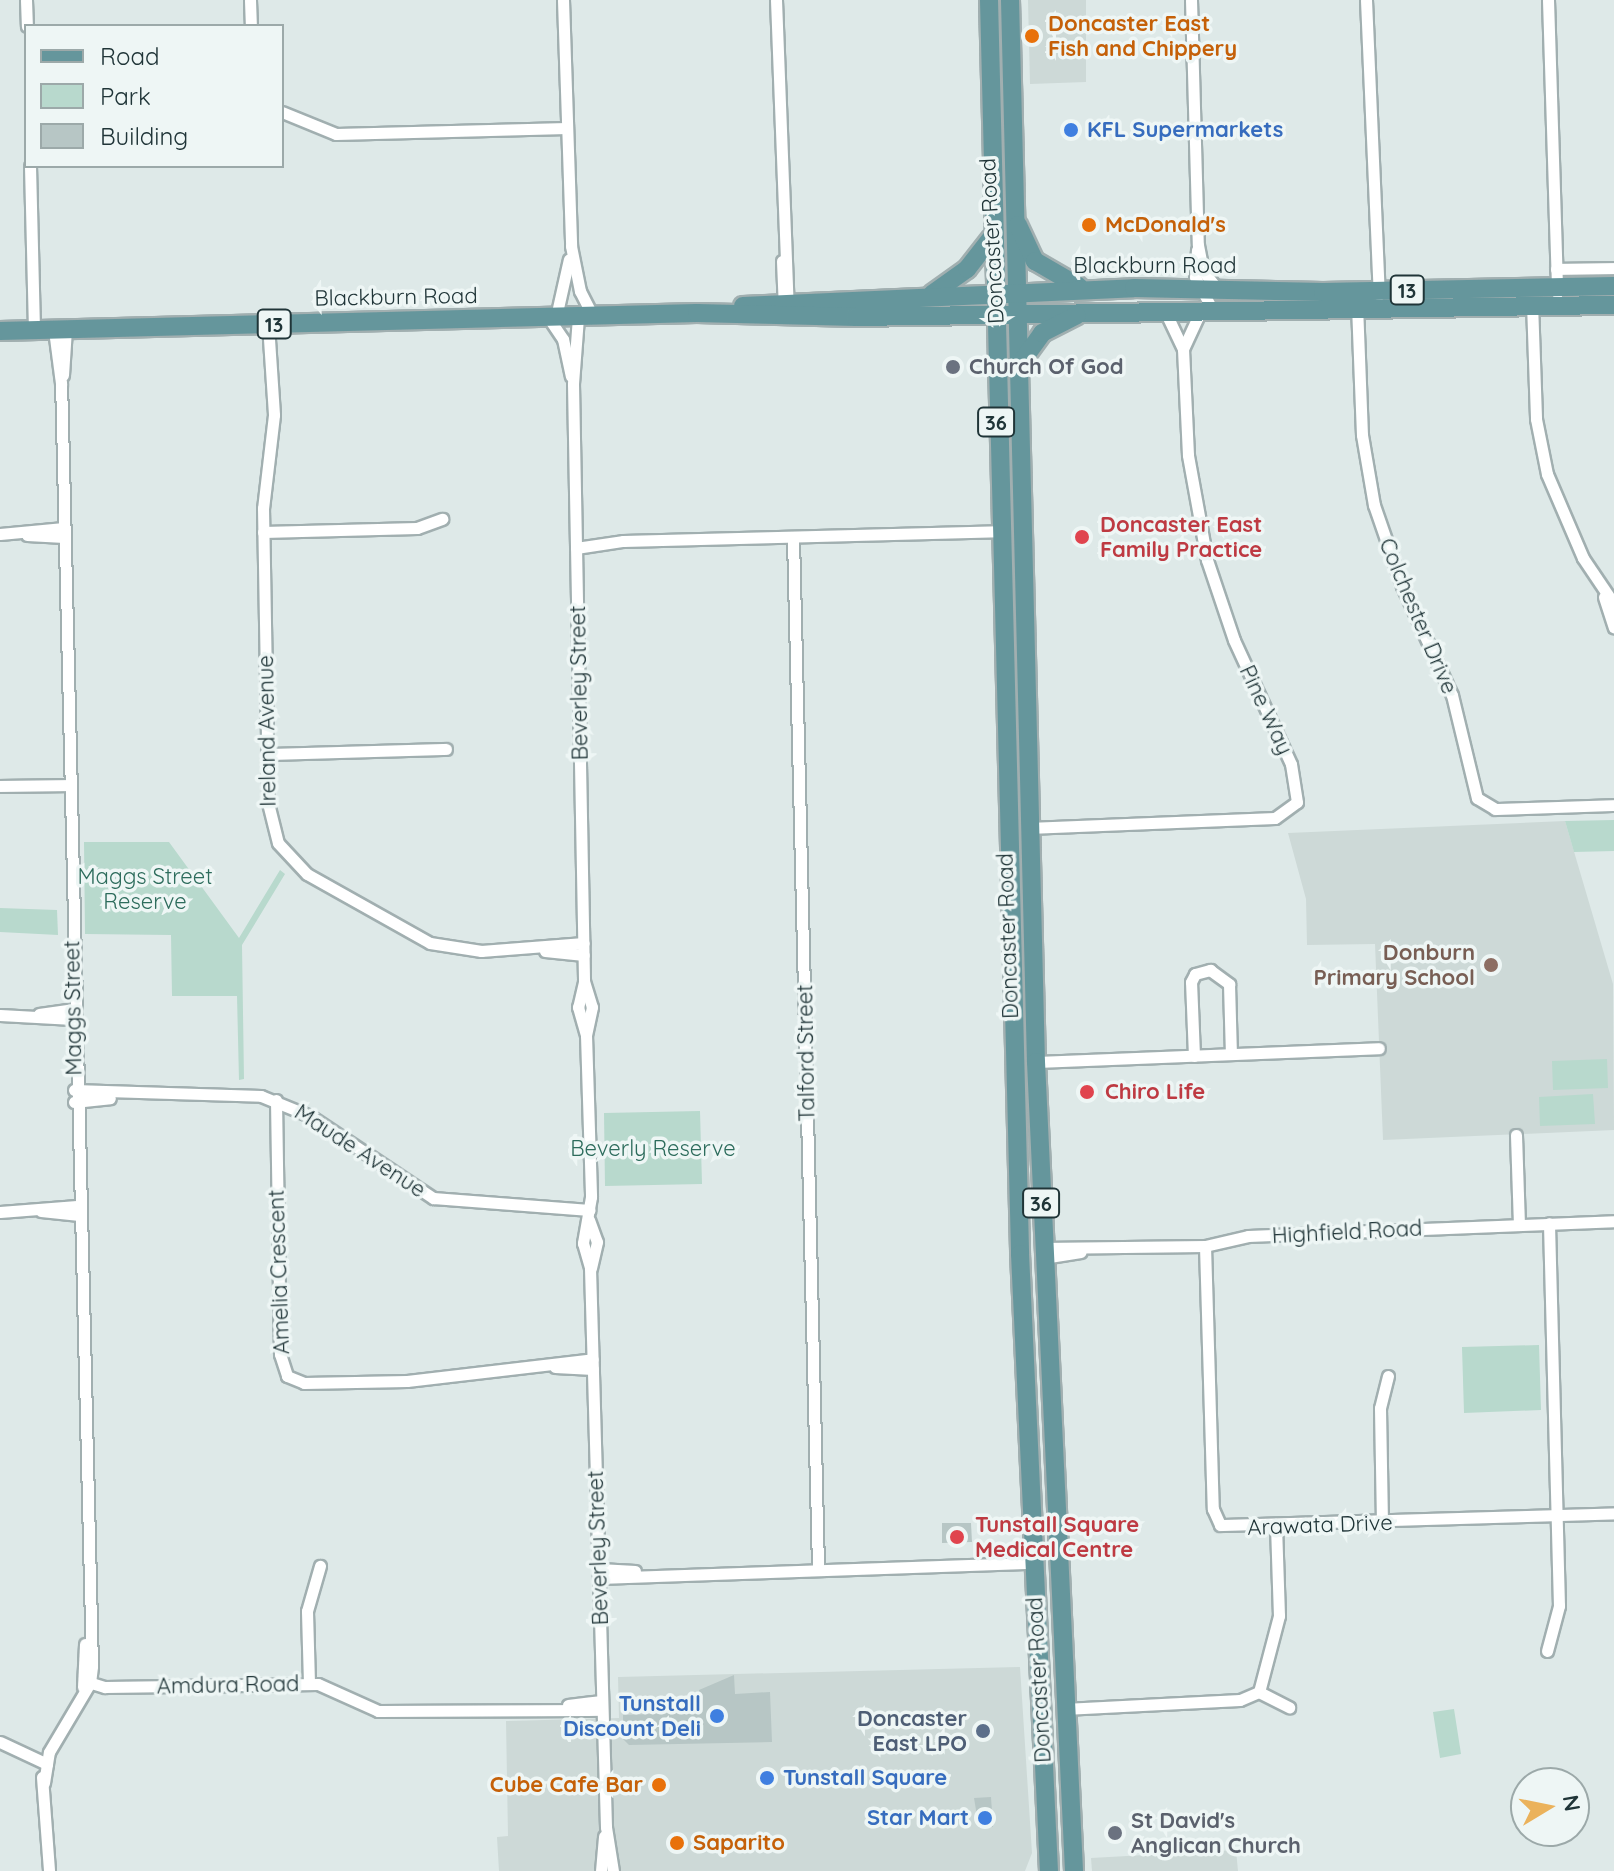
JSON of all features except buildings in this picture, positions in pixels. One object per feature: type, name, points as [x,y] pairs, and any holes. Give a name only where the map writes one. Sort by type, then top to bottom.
[{"type":"main road","name":"Doncaster Road","points":[[989,0],[992,293],[1020,1254],[1049,1871]]},
{"type":"main road","name":"Doncaster Road","points":[[1010,0],[1028,828],[1042,1253],[1074,1871]]},
{"type":"main road","points":[[1013,211],[1035,261],[1087,289]]},
{"type":"main road","points":[[930,295],[967,269],[991,238]]},
{"type":"main road","name":"Blackburn Road","points":[[786,305],[993,314],[1207,309],[1368,298],[1532,297],[1556,287],[1614,286]]},
{"type":"main road","name":"Blackburn Road","points":[[1556,287],[1614,305]]},
{"type":"main road","name":"Blackburn Road","points":[[0,331],[697,313],[930,295],[1087,289],[1209,288],[1368,298]]},
{"type":"main road","points":[[1020,364],[1042,333],[1086,310]]},
{"type":"main road","points":[[1020,1254],[1042,1253]]},
{"type":"street","points":[[26,0],[27,24]]},
{"type":"street","points":[[250,0],[251,24]]},
{"type":"street","name":"Beverley Street","points":[[563,0],[571,246],[586,316],[573,384]]},
{"type":"street","points":[[776,0],[786,305]]},
{"type":"street","points":[[1191,0],[1198,245],[1195,277],[1209,288],[1207,309]]},
{"type":"street","name":"Colchester Drive","points":[[1366,0],[1373,253],[1362,435],[1371,494],[1402,586],[1455,704],[1478,800],[1495,809],[1614,805]]},
{"type":"street","points":[[1548,0],[1556,287],[1614,268]]},
{"type":"street","points":[[284,113],[336,134],[567,128]]},
{"type":"street","points":[[30,168],[34,330]]},
{"type":"street","name":"Beverley Street","points":[[571,246],[552,317],[563,339],[573,384],[584,949],[584,981],[578,1007],[586,1035],[591,1197],[583,1243],[590,1268],[606,1827],[613,1871]]},
{"type":"street","points":[[1532,297],[1542,456],[1564,520],[1602,591],[1614,627]]},
{"type":"street","name":"Pine Way","points":[[1183,349],[1207,309]]},
{"type":"street","name":"Pine Way","points":[[1028,828],[1275,818],[1297,802],[1286,751],[1234,640],[1207,560],[1188,455],[1183,349],[1164,310]]},
{"type":"street","name":"Ireland Avenue","points":[[272,324],[273,374],[263,532],[267,754],[274,834],[307,874],[430,943],[460,950],[584,949]]},
{"type":"street","name":"Maggs Street","points":[[60,329],[87,1632],[85,1686]]},
{"type":"street","points":[[263,532],[417,528],[442,519]]},
{"type":"street","points":[[576,542],[999,531]]},
{"type":"street","points":[[0,534],[64,533]]},
{"type":"street","name":"Talford Street","points":[[793,537],[818,1568]]},
{"type":"street","points":[[1602,591],[1614,604]]},
{"type":"street","points":[[267,754],[446,749]]},
{"type":"street","points":[[0,786],[69,785]]},
{"type":"street","points":[[1194,1056],[1191,982],[1198,972],[1210,970],[1229,984],[1231,1054]]},
{"type":"street","points":[[0,1015],[73,1014]]},
{"type":"street","points":[[1036,1062],[1379,1048]]},
{"type":"street","name":"Maude Avenue","points":[[74,1096],[276,1100],[310,1116],[421,1194],[472,1206],[550,1205],[591,1197]]},
{"type":"street","name":"Amelia Crescent","points":[[276,1100],[280,1354],[287,1376],[304,1383],[407,1381],[543,1366],[593,1364]]},
{"type":"street","points":[[1516,1135],[1519,1224]]},
{"type":"street","name":"Maude Avenue","points":[[550,1205],[589,1215]]},
{"type":"street","points":[[0,1212],[77,1210]]},
{"type":"street","name":"Highfield Road","points":[[1042,1253],[1205,1246],[1248,1236],[1614,1221]]},
{"type":"street","points":[[1547,1651],[1559,1618],[1549,1223]]},
{"type":"street","name":"Arawata Drive","points":[[1205,1246],[1214,1516],[1229,1528],[1614,1513]]},
{"type":"street","points":[[1382,1523],[1380,1408],[1388,1376]]},
{"type":"street","points":[[1259,1692],[1279,1616],[1276,1527]]},
{"type":"street","points":[[599,1573],[1033,1563]]},
{"type":"street","points":[[309,1683],[307,1611],[320,1566]]},
{"type":"street","name":"Amdura Road","points":[[85,1686],[309,1683],[378,1711],[602,1706]]},
{"type":"street","points":[[46,1871],[43,1764],[46,1741],[67,1717],[85,1686]]},
{"type":"street","points":[[1064,1709],[1240,1700],[1259,1692],[1289,1707]]},
{"type":"street","points":[[0,1742],[43,1764]]},
{"type":"street","name":"Beverley Street","points":[[601,1871],[606,1827]]},
{"type":"shaded area","points":[[1028,0],[1086,0],[1086,82],[1030,84]]},
{"type":"shaded area","name":"Donburn Primary School","points":[[1565,821],[1613,984],[1614,1130],[1383,1140],[1375,944],[1307,945],[1306,899],[1288,833]]},
{"type":"shaded area","name":"Tunstall Square","points":[[1020,1667],[1032,1853],[1025,1871],[499,1871],[497,1837],[508,1836],[506,1721],[619,1718],[618,1677]]},
{"type":"shaded area","points":[[1236,1850],[1238,1871],[1092,1871],[1091,1858]]},
{"type":"green space","points":[[1614,820],[1614,851],[1574,852],[1565,821]]},
{"type":"green space","name":"Maggs Street Reserve","points":[[84,842],[169,842],[239,938],[280,870],[285,874],[242,945],[244,1079],[239,1080],[237,996],[172,996],[171,935],[85,934]]},
{"type":"green space","points":[[0,908],[57,910],[58,935],[0,932]]},
{"type":"green space","points":[[1607,1059],[1608,1088],[1553,1090],[1552,1061]]},
{"type":"green space","points":[[1593,1094],[1595,1124],[1540,1126],[1539,1097]]},
{"type":"green space","name":"Beverly Reserve","points":[[700,1111],[702,1184],[605,1186],[604,1113]]},
{"type":"green space","points":[[1539,1345],[1541,1410],[1464,1413],[1462,1347]]},
{"type":"green space","points":[[1454,1709],[1461,1754],[1440,1758],[1433,1712]]},
{"type":"place","name":"Doncaster East Fish and Chippery","points":[[1032,36]]},
{"type":"place","name":"KFL Supermarkets","points":[[1071,130]]},
{"type":"place","name":"McDonald's","points":[[1089,225]]},
{"type":"place","name":"Church Of God","points":[[953,367]]},
{"type":"place","name":"Doncaster East Family Practice","points":[[1082,537]]},
{"type":"place","name":"Donburn Primary School","points":[[1491,965]]},
{"type":"place","name":"Chiro Life","points":[[1087,1092]]},
{"type":"place","name":"Tunstall Square Medical Centre","points":[[957,1537]]},
{"type":"place","name":"Tunstall Discount Deli","points":[[717,1716]]},
{"type":"place","name":"Doncaster East LPO","points":[[983,1731]]},
{"type":"place","name":"Tunstall Square","points":[[767,1778]]},
{"type":"place","name":"Cube Cafe Bar","points":[[659,1785]]},
{"type":"place","name":"Star Mart","points":[[985,1818]]},
{"type":"place","name":"St David's Anglican Church","points":[[1115,1833]]},
{"type":"place","name":"Saparito","points":[[677,1843]]}]
